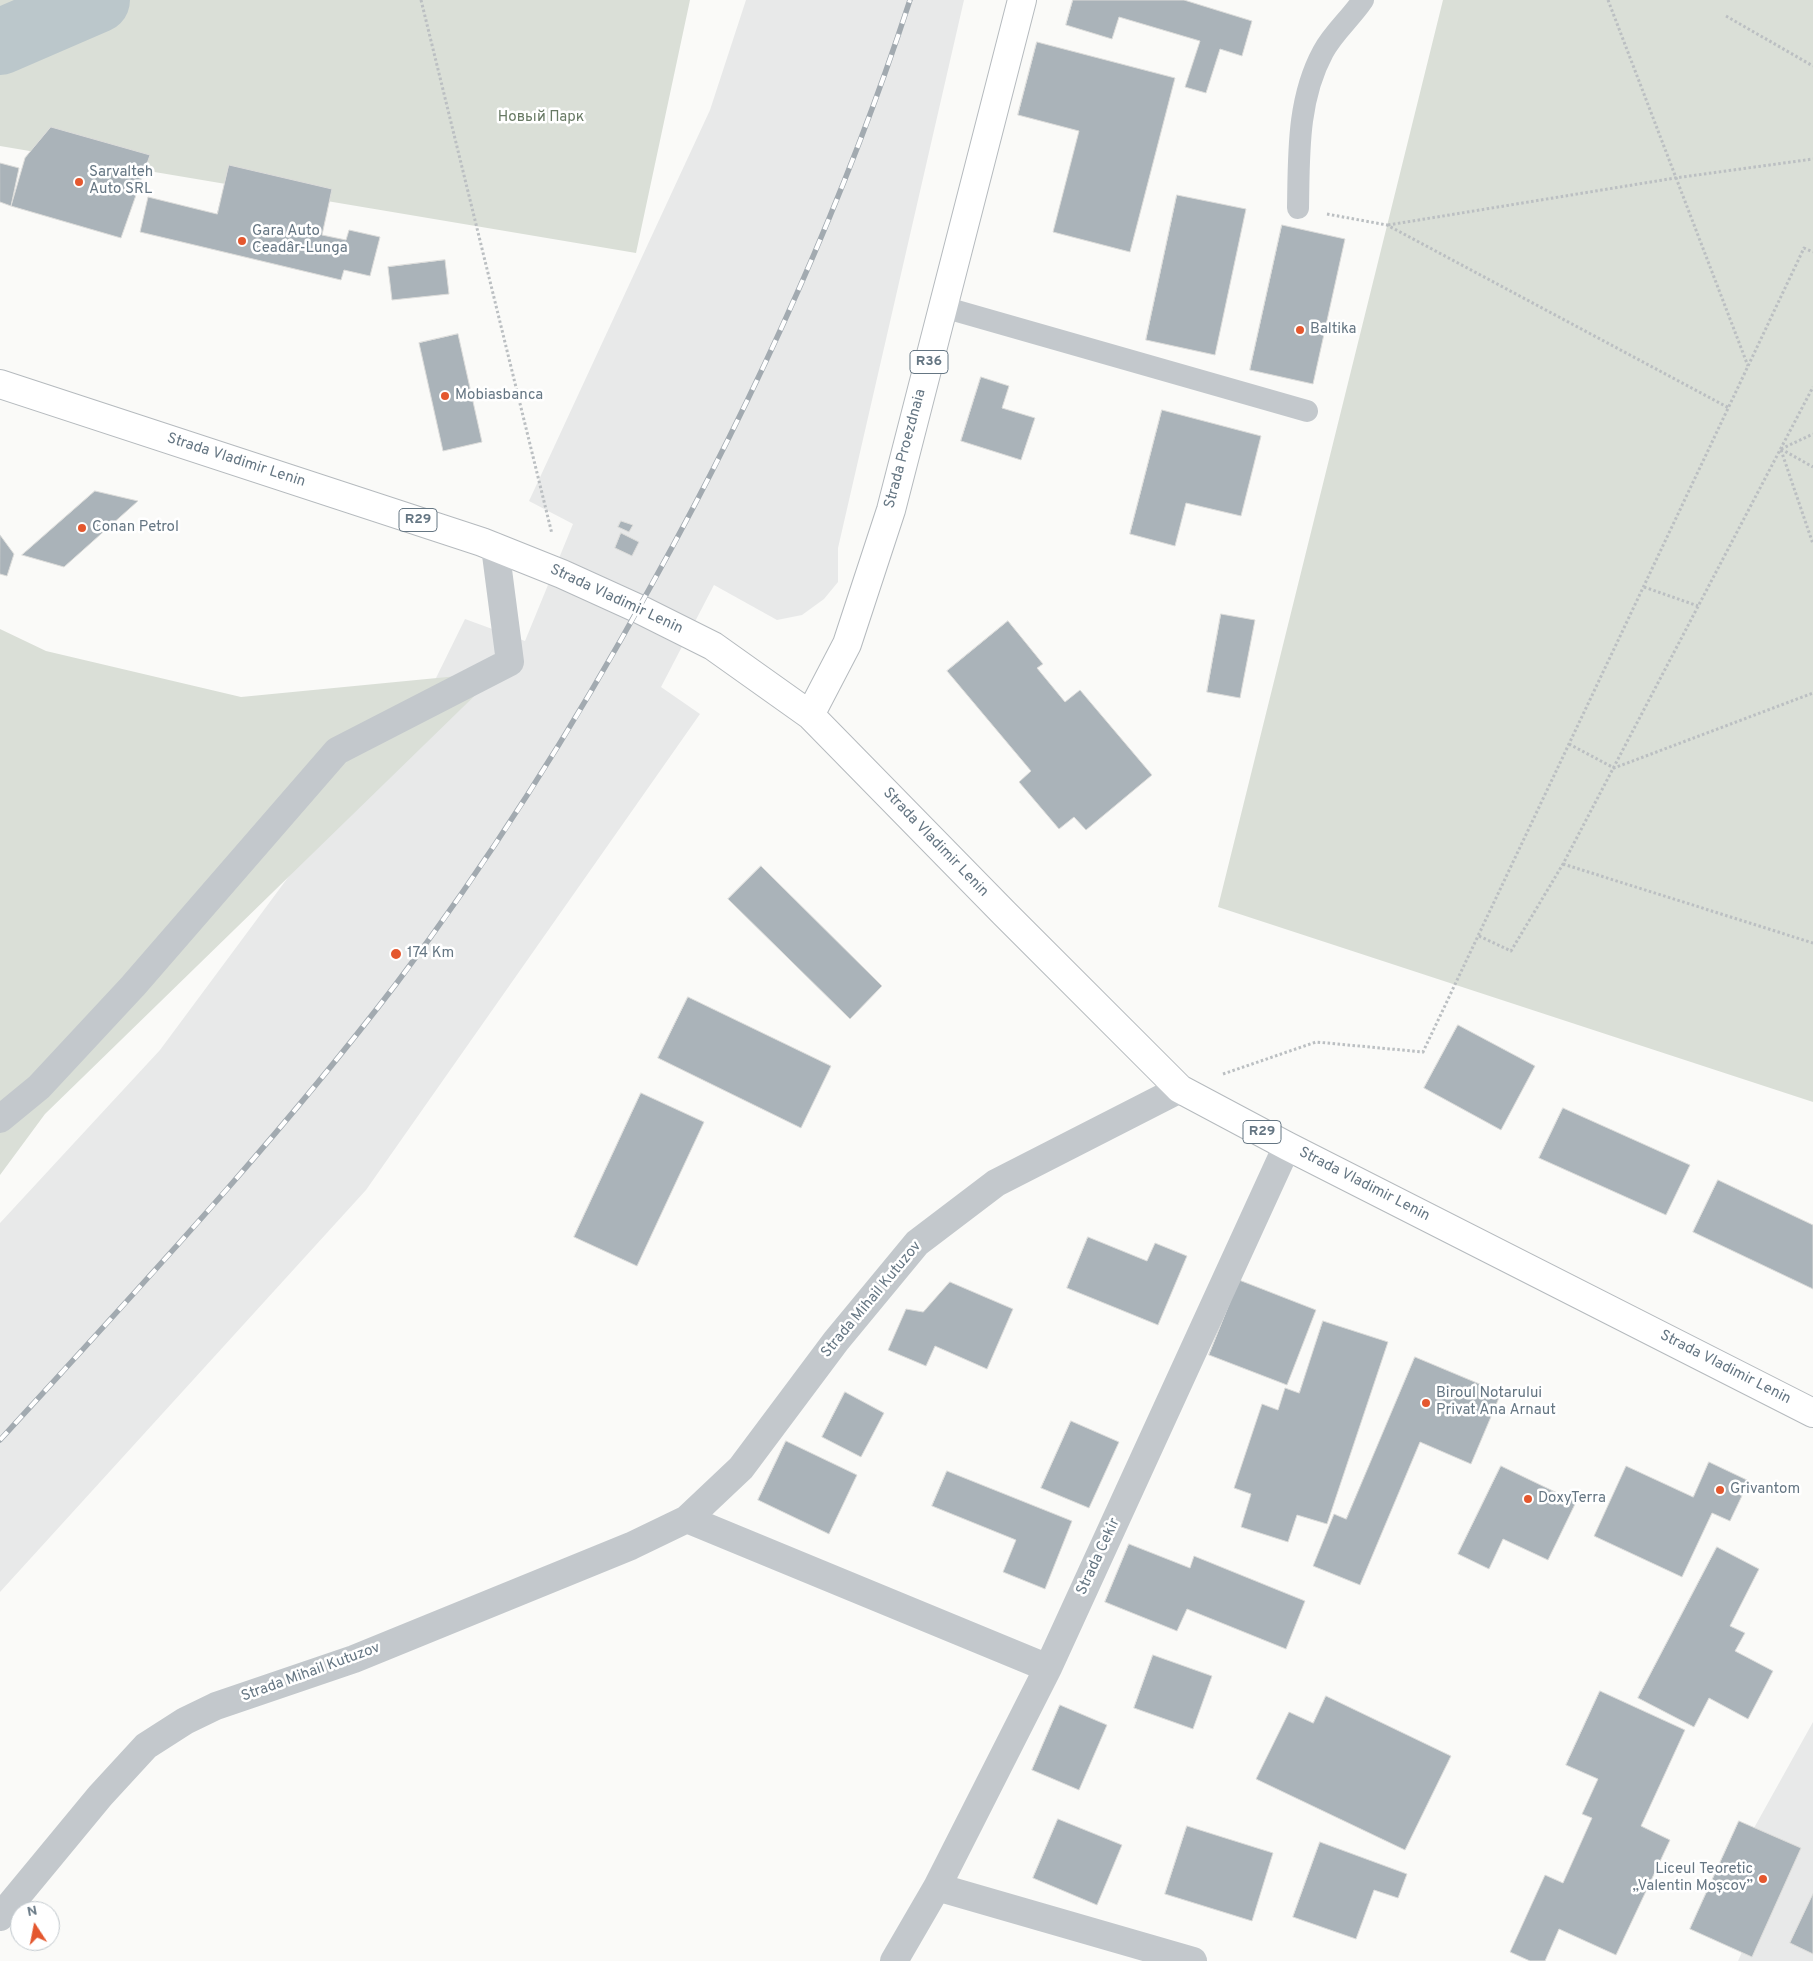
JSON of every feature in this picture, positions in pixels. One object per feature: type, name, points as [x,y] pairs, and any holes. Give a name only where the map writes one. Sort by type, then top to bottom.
[{"type":"main road","name":"Strada Proezdnaia","points":[[810,715],[847,644],[891,510],[1022,0]]},
{"type":"main road","name":"Strada Vladimir Lenin","points":[[0,384],[398,513],[495,547],[562,574],[639,609],[713,646],[810,715],[1180,1089],[1287,1146],[1813,1412]]},
{"type":"street","points":[[0,1120],[39,1087],[126,993],[337,751],[510,662],[495,547]]},
{"type":"street","name":"Strada Mihail Kutuzov","points":[[0,1917],[100,1796],[146,1746],[185,1721],[216,1706],[373,1651],[631,1546],[686,1519],[741,1468],[836,1341],[917,1243],[996,1182],[1180,1089]]},
{"type":"street","name":"Strada Cekir","points":[[894,1961],[937,1887],[1048,1668],[1287,1146]]},
{"type":"street","points":[[686,1519],[1048,1668]]},
{"type":"street","points":[[937,1887],[1193,1961]]},
{"type":"lane","points":[[1298,208],[1301,119],[1312,80],[1324,51],[1363,0]]},
{"type":"lane","points":[[943,307],[1307,411]]},
{"type":"path","points":[[421,0],[562,574]]},
{"type":"path","points":[[1608,0],[1748,367]]},
{"type":"path","points":[[1726,16],[1813,66]]},
{"type":"path","points":[[1387,225],[1676,178],[1813,159]]},
{"type":"path","points":[[1298,208],[1387,225],[1729,408]]},
{"type":"path","points":[[1180,1089],[1316,1042],[1423,1052],[1804,248],[1813,252]]},
{"type":"path","points":[[1479,936],[1511,951],[1563,864],[1813,387]]},
{"type":"path","points":[[1780,449],[1813,434]]},
{"type":"path","points":[[1780,449],[1813,467]]},
{"type":"path","points":[[1780,449],[1813,544]]},
{"type":"path","points":[[1644,587],[1698,606]]},
{"type":"path","points":[[1569,744],[1614,768],[1813,693]]},
{"type":"path","points":[[1563,864],[1813,943]]},
{"type":"shaded area","points":[[746,0],[964,0],[838,548],[838,582],[824,599],[802,615],[777,620],[714,585],[661,687],[700,714],[366,1190],[0,1592],[0,1223],[160,1050],[436,678],[465,619],[525,641],[573,524],[529,501],[710,110]]},
{"type":"shaded area","name":"Liceul Teoretic „Valentin Moșcov”","points":[[1813,1722],[1813,1961],[1738,1961],[1742,1952],[1690,1929],[1739,1821],[1754,1828]]},
{"type":"green space","name":"Новый Парк","points":[[0,0],[690,0],[636,253],[0,146]]},
{"type":"green space","points":[[1443,0],[1813,0],[1813,1102],[1218,907]]},
{"type":"green space","points":[[0,629],[46,651],[241,697],[499,672],[45,1114],[0,1175]]},
{"type":"building","points":[[1073,0],[1184,0],[1252,21],[1242,56],[1220,49],[1206,93],[1185,87],[1200,41],[1119,17],[1112,39],[1066,25]]},
{"type":"building","points":[[1037,42],[1175,78],[1130,252],[1053,232],[1079,131],[1018,115]]},
{"type":"building","name":"Sarvalteh Auto SRL","points":[[51,127],[150,155],[121,238],[11,206],[25,158]]},
{"type":"building","points":[[0,163],[19,168],[11,206],[0,202]]},
{"type":"building","points":[[229,165],[332,189],[322,235],[346,240],[349,230],[380,237],[370,276],[344,270],[341,280],[140,232],[148,197],[217,214]]},
{"type":"building","points":[[1177,195],[1246,209],[1215,355],[1146,340]]},
{"type":"building","points":[[1282,225],[1345,239],[1313,384],[1250,370]]},
{"type":"building","points":[[445,260],[449,294],[392,300],[388,267]]},
{"type":"building","points":[[458,334],[482,442],[443,451],[419,343]]},
{"type":"building","points":[[981,377],[1009,386],[1002,408],[1035,418],[1021,460],[961,441]]},
{"type":"building","points":[[1162,410],[1261,436],[1241,516],[1186,503],[1175,546],[1130,534]]},
{"type":"building","points":[[95,491],[138,501],[64,567],[22,555]]},
{"type":"building","points":[[621,521],[633,525],[629,532],[618,527]]},
{"type":"building","points":[[621,533],[639,542],[632,556],[615,548]]},
{"type":"building","points":[[0,535],[14,554],[7,576],[0,574]]},
{"type":"building","points":[[1221,614],[1255,620],[1240,698],[1207,692]]},
{"type":"building","points":[[1008,621],[1043,664],[1037,668],[1065,702],[1080,690],[1152,775],[1086,830],[1074,817],[1059,829],[1019,782],[1031,771],[947,671]]},
{"type":"building","points":[[761,866],[882,986],[850,1019],[728,899]]},
{"type":"building","points":[[688,997],[831,1066],[801,1128],[658,1058]]},
{"type":"building","points":[[1458,1025],[1535,1066],[1501,1130],[1424,1088]]},
{"type":"building","points":[[641,1093],[704,1122],[637,1266],[574,1237]]},
{"type":"building","points":[[1563,1108],[1690,1165],[1666,1215],[1539,1158]]},
{"type":"building","points":[[1718,1180],[1813,1225],[1813,1289],[1693,1232]]},
{"type":"building","points":[[1088,1237],[1147,1261],[1155,1243],[1187,1256],[1158,1325],[1067,1288]]},
{"type":"building","points":[[1239,1280],[1316,1310],[1287,1385],[1209,1355]]},
{"type":"building","points":[[950,1282],[1013,1309],[987,1369],[935,1346],[926,1366],[888,1350],[906,1309],[923,1312]]},
{"type":"building","points":[[1323,1321],[1388,1342],[1327,1524],[1297,1515],[1288,1542],[1241,1527],[1251,1494],[1234,1488],[1262,1404],[1278,1410],[1285,1388],[1299,1393]]},
{"type":"building","points":[[1415,1357],[1501,1393],[1471,1464],[1420,1442],[1360,1585],[1313,1566],[1334,1514],[1346,1519]]},
{"type":"building","points":[[845,1392],[884,1413],[861,1457],[822,1437]]},
{"type":"building","points":[[1071,1421],[1119,1442],[1089,1508],[1041,1488]]},
{"type":"building","points":[[786,1441],[857,1475],[829,1534],[758,1500]]},
{"type":"building","points":[[1709,1462],[1749,1481],[1730,1521],[1712,1513],[1682,1577],[1594,1536],[1626,1466],[1693,1497]]},
{"type":"building","points":[[1501,1466],[1576,1502],[1548,1560],[1503,1539],[1489,1569],[1458,1554]]},
{"type":"building","points":[[947,1471],[1072,1521],[1045,1589],[1003,1572],[1016,1540],[932,1506]]},
{"type":"building","points":[[1129,1544],[1190,1568],[1194,1556],[1305,1601],[1286,1649],[1187,1609],[1177,1631],[1105,1602]]},
{"type":"building","points":[[1717,1547],[1759,1569],[1730,1626],[1745,1633],[1735,1651],[1773,1671],[1748,1719],[1709,1698],[1694,1727],[1638,1698]]},
{"type":"building","points":[[1153,1655],[1212,1676],[1193,1729],[1134,1708]]},
{"type":"building","points":[[1600,1691],[1685,1730],[1641,1826],[1670,1840],[1616,1955],[1559,1929],[1545,1961],[1530,1961],[1510,1952],[1545,1875],[1563,1883],[1592,1818],[1582,1814],[1598,1779],[1566,1765]]},
{"type":"building","points":[[1326,1696],[1451,1756],[1405,1850],[1256,1779],[1289,1712],[1313,1723]]},
{"type":"building","points":[[1060,1705],[1107,1725],[1079,1790],[1032,1770]]},
{"type":"building","points":[[1058,1819],[1122,1845],[1097,1905],[1033,1878]]},
{"type":"building","points":[[1739,1821],[1801,1848],[1752,1957],[1690,1929]]},
{"type":"building","points":[[1187,1826],[1273,1853],[1252,1921],[1165,1894]]},
{"type":"building","points":[[1320,1842],[1407,1874],[1398,1898],[1374,1890],[1356,1939],[1293,1917]]},
{"type":"building","points":[[1813,1894],[1813,1954],[1790,1943]]},
{"type":"waterway","points":[[0,42],[97,0]]},
{"type":"railway","points":[[0,1440],[203,1216],[302,1102],[396,984],[466,887],[532,788],[652,584],[690,514],[761,371],[827,225],[884,75],[910,0]]},
{"type":"place","name":"Sarvalteh Auto SRL","points":[[79,182]]},
{"type":"place","name":"Gara Auto Ceadâr-Lunga","points":[[242,241]]},
{"type":"place","name":"Baltika","points":[[1300,330]]},
{"type":"place","name":"Mobiasbanca","points":[[445,396]]},
{"type":"place","name":"Conan Petrol","points":[[82,528]]},
{"type":"place","name":"174 Km","points":[[396,954]]},
{"type":"place","name":"Biroul Notarului Privat Ana Arnaut","points":[[1426,1403]]},
{"type":"place","name":"Grivantom","points":[[1720,1490]]},
{"type":"place","name":"DoxyTerra","points":[[1528,1499]]},
{"type":"place","name":"Liceul Teoretic „Valentin Moșcov”","points":[[1763,1879]]}]
